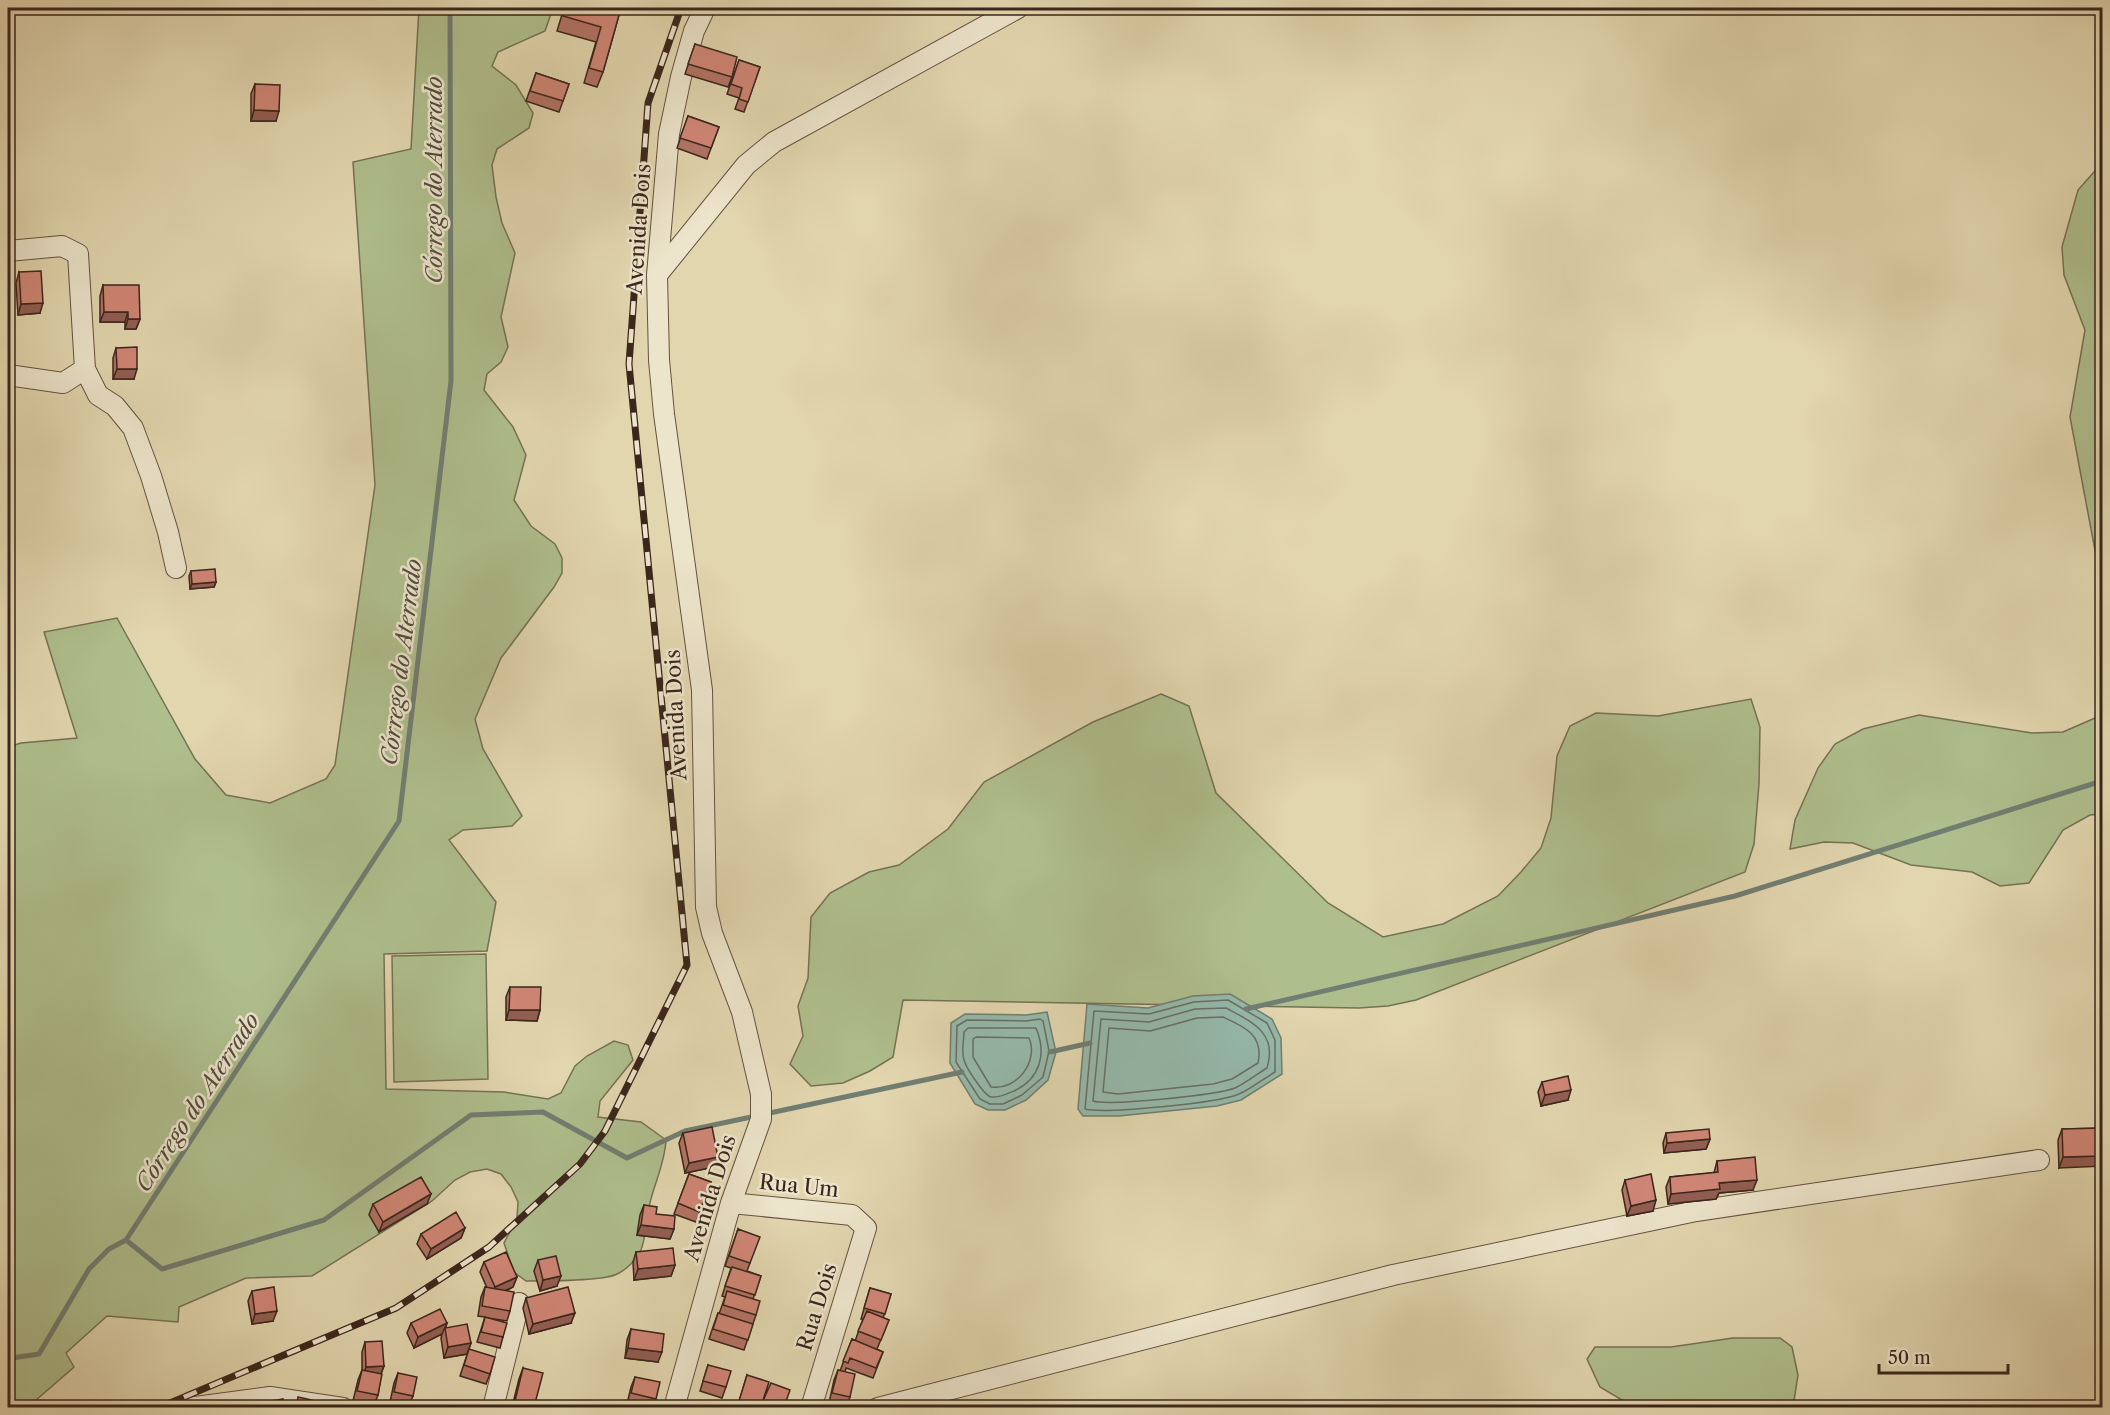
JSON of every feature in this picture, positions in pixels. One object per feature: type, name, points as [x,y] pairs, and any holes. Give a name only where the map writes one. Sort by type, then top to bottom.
[{"type":"street","name":"Avenida Dois","points":[[674,1407],[731,1203],[761,1113],[761,1094],[742,1012],[712,933],[706,908],[702,690],[664,414],[659,360],[657,275],[669,134],[694,31],[705,8]]},
{"type":"street","points":[[657,275],[746,165],[774,142],[1018,8]]},
{"type":"street","points":[[8,250],[62,246],[78,254],[85,369],[98,395],[116,406],[133,428],[155,487],[176,568]]},
{"type":"street","points":[[8,375],[63,383],[85,369]]},
{"type":"street","points":[[878,1407],[1393,1275],[1440,1265],[1696,1211],[2039,1160]]},
{"type":"street","name":"Rua Um","points":[[731,1203],[852,1215],[860,1222]]},
{"type":"street","name":"Rua Dois","points":[[811,1407],[866,1228],[860,1222]]},
{"type":"street","points":[[494,1407],[519,1303]]},
{"type":"street","points":[[188,1407],[270,1397],[322,1406],[343,1407]]},
{"type":"green space","points":[[419,8],[553,8],[545,31],[498,52],[492,66],[516,85],[533,113],[529,128],[497,149],[492,165],[502,223],[515,253],[501,317],[508,347],[501,362],[487,374],[484,390],[513,427],[526,455],[514,500],[531,526],[555,544],[562,558],[562,573],[501,658],[475,719],[483,749],[522,816],[512,826],[463,830],[449,840],[496,902],[487,951],[384,954],[386,1089],[504,1092],[548,1099],[561,1093],[575,1066],[587,1056],[614,1041],[628,1045],[633,1060],[600,1101],[598,1117],[641,1122],[666,1140],[664,1157],[651,1198],[642,1247],[630,1264],[610,1276],[574,1280],[526,1281],[514,1272],[504,1243],[517,1218],[518,1202],[511,1187],[501,1174],[487,1169],[470,1172],[455,1180],[432,1201],[312,1276],[246,1278],[179,1307],[178,1322],[107,1316],[66,1353],[74,1367],[28,1407],[8,1408],[8,747],[21,743],[77,738],[44,632],[117,618],[195,759],[226,795],[270,803],[326,779],[335,765],[375,485],[353,162],[411,149]]},
{"type":"green space","points":[[2102,163],[2102,575],[2097,561],[2070,417],[2085,330],[2064,275],[2062,247],[2078,190]]},
{"type":"green space","points":[[1161,694],[1189,706],[1216,793],[1328,903],[1383,937],[1443,924],[1498,896],[1521,872],[1541,848],[1551,818],[1557,756],[1570,726],[1596,713],[1658,716],[1751,699],[1760,727],[1759,784],[1754,844],[1745,872],[1416,1000],[1388,1006],[1359,1008],[903,1000],[893,1057],[870,1071],[843,1083],[811,1086],[790,1064],[803,1036],[798,1006],[808,978],[811,917],[830,893],[869,872],[899,865],[948,829],[984,782],[1093,722]]},
{"type":"green space","points":[[1919,715],[2032,733],[2063,732],[2102,715],[2102,814],[2090,815],[2063,830],[2029,883],[2000,886],[1972,872],[1911,865],[1853,843],[1824,842],[1790,849],[1795,820],[1818,768],[1835,744],[1863,729]]},
{"type":"green space","points":[[486,954],[488,1079],[394,1082],[392,956]]},
{"type":"green space","points":[[1733,1338],[1780,1338],[1792,1347],[1798,1375],[1793,1407],[1653,1408],[1627,1403],[1600,1387],[1587,1359],[1595,1347],[1671,1347]]},
{"type":"water","points":[[1230,994],[1272,1019],[1281,1038],[1282,1074],[1241,1100],[1217,1106],[1119,1116],[1083,1116],[1078,1109],[1087,1004],[1148,1008],[1193,996]]},
{"type":"water","points":[[1047,1012],[1056,1052],[1048,1080],[1026,1100],[1005,1110],[988,1110],[975,1104],[950,1063],[951,1023],[965,1014],[1026,1015]]},
{"type":"building","points":[[565,8],[621,8],[603,72],[589,68],[601,27],[563,16]]},
{"type":"building","points":[[695,44],[737,57],[732,77],[688,64]]},
{"type":"building","points":[[739,60],[760,67],[748,102],[739,99],[742,88],[731,84]]},
{"type":"building","points":[[536,73],[569,84],[563,101],[530,91]]},
{"type":"building","points":[[255,84],[280,85],[279,111],[254,110]]},
{"type":"building","points":[[688,116],[719,127],[711,148],[680,138]]},
{"type":"building","points":[[41,271],[43,303],[21,304],[19,272]]},
{"type":"building","points":[[103,285],[139,285],[140,319],[128,319],[128,312],[104,312]]},
{"type":"building","points":[[137,347],[137,369],[117,369],[116,348]]},
{"type":"building","points":[[215,569],[216,582],[192,584],[191,571]]},
{"type":"building","points":[[510,987],[541,987],[540,1010],[509,1010]]},
{"type":"building","points":[[1568,1076],[1571,1090],[1545,1095],[1542,1082]]},
{"type":"building","points":[[712,1127],[718,1157],[689,1163],[683,1133]]},
{"type":"building","points":[[2103,1128],[2103,1156],[2063,1157],[2062,1129]]},
{"type":"building","points":[[1709,1129],[1710,1139],[1667,1143],[1666,1133]]},
{"type":"building","points":[[1755,1157],[1757,1180],[1719,1183],[1720,1189],[1671,1194],[1670,1177],[1718,1172],[1717,1161]]},
{"type":"building","points":[[689,1174],[711,1182],[699,1212],[678,1203]]},
{"type":"building","points":[[1651,1174],[1656,1200],[1631,1206],[1625,1180]]},
{"type":"building","points":[[421,1177],[431,1194],[383,1222],[373,1204]]},
{"type":"building","points":[[644,1205],[657,1207],[656,1214],[675,1216],[674,1229],[641,1225]]},
{"type":"building","points":[[456,1212],[465,1228],[431,1249],[421,1234]]},
{"type":"building","points":[[738,1229],[760,1237],[750,1263],[729,1256]]},
{"type":"building","points":[[673,1248],[675,1265],[638,1269],[636,1252]]},
{"type":"building","points":[[506,1252],[517,1277],[495,1287],[484,1262]]},
{"type":"building","points":[[556,1256],[561,1276],[543,1280],[538,1260]]},
{"type":"building","points":[[732,1267],[761,1276],[755,1295],[725,1286]]},
{"type":"building","points":[[274,1287],[277,1311],[255,1314],[252,1291]]},
{"type":"building","points":[[485,1287],[514,1292],[510,1311],[482,1306]]},
{"type":"building","points":[[568,1287],[575,1313],[533,1324],[526,1298]]},
{"type":"building","points":[[870,1288],[891,1294],[885,1314],[864,1308]]},
{"type":"building","points":[[727,1291],[760,1301],[756,1315],[723,1305]]},
{"type":"building","points":[[440,1309],[447,1323],[418,1337],[411,1323]]},
{"type":"building","points":[[867,1311],[889,1320],[881,1340],[858,1331]]},
{"type":"building","points":[[718,1313],[753,1324],[748,1340],[713,1329]]},
{"type":"building","points":[[485,1317],[507,1323],[503,1337],[481,1332]]},
{"type":"building","points":[[467,1324],[471,1343],[448,1347],[445,1328]]},
{"type":"building","points":[[631,1329],[664,1334],[662,1352],[628,1348]]},
{"type":"building","points":[[852,1339],[883,1352],[876,1368],[850,1358],[848,1363],[843,1361]]},
{"type":"building","points":[[382,1341],[384,1366],[366,1367],[365,1342]]},
{"type":"building","points":[[469,1349],[495,1357],[490,1374],[464,1365]]},
{"type":"building","points":[[708,1365],[731,1371],[726,1387],[703,1381]]},
{"type":"building","points":[[523,1368],[543,1373],[534,1407],[514,1405]]},
{"type":"building","points":[[362,1370],[382,1374],[378,1395],[357,1391]]},
{"type":"building","points":[[838,1370],[855,1374],[850,1397],[832,1393]]},
{"type":"building","points":[[398,1373],[417,1377],[413,1396],[394,1392]]},
{"type":"building","points":[[747,1375],[769,1382],[762,1403],[771,1383],[790,1390],[784,1407],[759,1407],[739,1401]]},
{"type":"building","points":[[635,1377],[660,1382],[656,1399],[631,1393]]},
{"type":"building","points":[[298,1397],[312,1400],[310,1407],[296,1407]]},
{"type":"building","points":[[283,1399],[284,1407],[262,1407],[261,1403]]},
{"type":"building","points":[[700,1401],[715,1406],[697,1407]]},
{"type":"building","points":[[726,1401],[742,1406],[723,1407]]},
{"type":"waterway","name":"Córrego do Aterrado","points":[[8,1361],[12,1358],[39,1354],[89,1269],[109,1249],[126,1240],[399,821],[451,381],[450,8]]},
{"type":"waterway","points":[[1246,1009],[1735,896],[2102,781]]},
{"type":"waterway","points":[[1050,1052],[1090,1043]]},
{"type":"waterway","points":[[765,1114],[962,1072]]},
{"type":"waterway","points":[[126,1240],[162,1269],[324,1220],[471,1115],[543,1112],[627,1158],[685,1131],[756,1116]]},
{"type":"railway","points":[[158,1408],[396,1308],[489,1247],[580,1164],[605,1131],[687,965],[629,364],[648,103],[681,8]]}]
